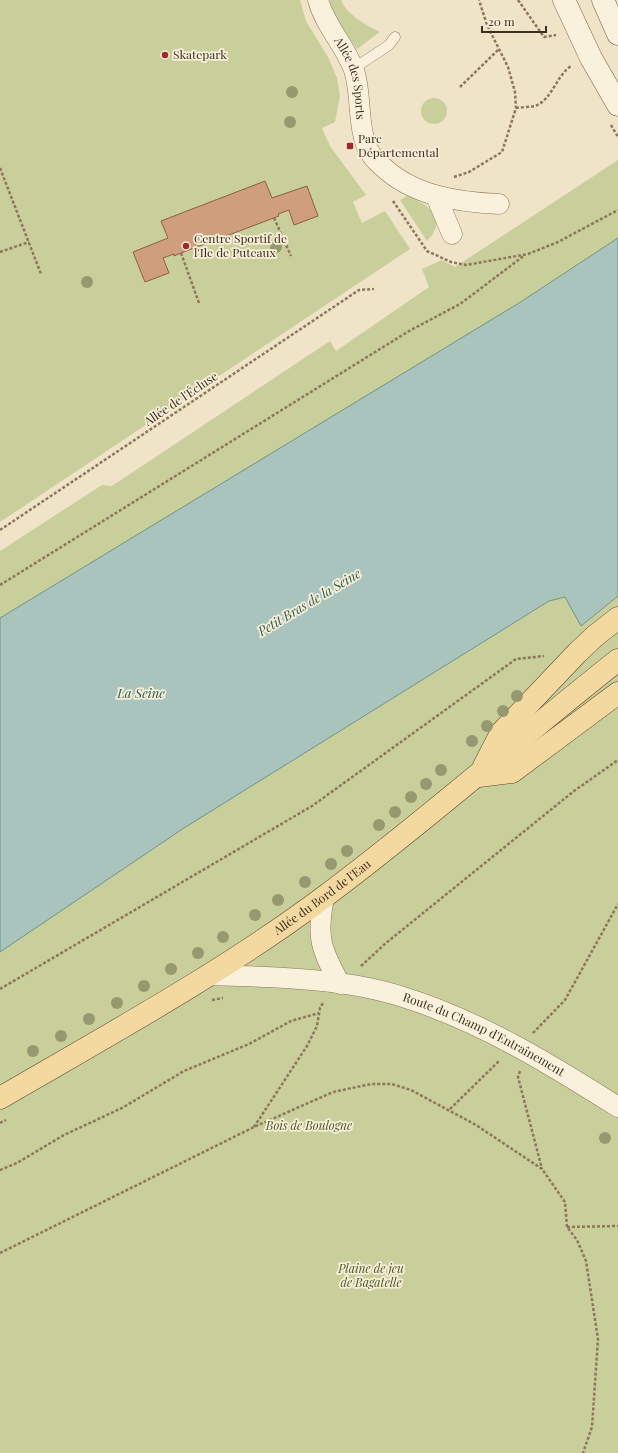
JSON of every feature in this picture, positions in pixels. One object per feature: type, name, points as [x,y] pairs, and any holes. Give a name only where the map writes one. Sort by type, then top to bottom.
[{"type":"main road","points":[[564,0],[598,73],[618,105]]},
{"type":"main road","points":[[603,0],[618,34]]},
{"type":"main road","points":[[479,776],[501,733],[578,653],[618,618]]},
{"type":"main road","name":"Allée du Bord de l'Eau","points":[[0,1098],[210,975],[324,897],[479,776],[618,660]]},
{"type":"main road","points":[[479,776],[512,772],[618,693]]},
{"type":"street","name":"Allée des Sports","points":[[318,0],[325,22],[353,69],[359,98],[359,120],[366,146],[375,160],[399,180],[436,196],[469,203],[499,204]]},
{"type":"street","points":[[436,196],[452,234]]},
{"type":"street","points":[[324,897],[319,932],[321,946],[340,984]]},
{"type":"street","name":"Route du Champ d'Entraînement","points":[[210,975],[259,977],[340,984],[402,996],[462,1020],[522,1050],[618,1107]]},
{"type":"lane","points":[[353,69],[388,45],[395,37]]},
{"type":"path","points":[[452,178],[469,172],[502,152],[516,108],[508,67],[486,25],[479,0]]},
{"type":"path","points":[[518,0],[544,37],[560,35]]},
{"type":"path","points":[[460,87],[499,50]]},
{"type":"path","points":[[516,108],[535,106],[547,98],[560,76],[569,67]]},
{"type":"path","points":[[0,168],[41,274]]},
{"type":"path","points":[[390,197],[427,251],[451,262],[466,265],[526,255],[558,242],[618,210]]},
{"type":"path","points":[[274,218],[291,256]]},
{"type":"path","points":[[0,252],[29,242]]},
{"type":"path","points":[[181,254],[199,303]]},
{"type":"path","points":[[0,585],[409,331],[460,304],[526,255]]},
{"type":"path","name":"Allée de l'Écluse","points":[[0,530],[359,290],[374,289]]},
{"type":"path","points":[[0,989],[312,806],[516,659],[541,656]]},
{"type":"path","points":[[340,984],[422,913],[574,791],[618,760]]},
{"type":"path","points":[[450,1109],[522,1050],[532,1034],[565,1000],[618,904]]},
{"type":"path","points":[[210,1000],[228,996]]},
{"type":"path","points":[[254,1127],[307,1046],[317,1026],[319,1013],[325,1000],[317,1001]]},
{"type":"path","points":[[0,1170],[17,1163],[64,1135],[122,1108],[184,1071],[249,1044],[290,1021],[319,1013]]},
{"type":"path","points":[[522,1050],[518,1076],[542,1169],[565,1202],[567,1227],[577,1240],[586,1261],[598,1339],[592,1427],[583,1453]]},
{"type":"path","points":[[0,1253],[254,1127],[333,1092],[371,1084],[392,1084],[411,1090],[450,1109],[542,1169]]},
{"type":"path","points":[[0,1123],[12,1116]]},
{"type":"path","points":[[567,1227],[618,1226]]},
{"type":"green space","name":"Centre Sportif de l'Ile de Puteaux","points":[[0,0],[300,0],[306,21],[329,59],[337,78],[340,96],[335,122],[322,128],[330,146],[366,195],[353,202],[362,223],[385,211],[410,249],[0,522]]},
{"type":"green space","points":[[329,0],[341,0],[352,15],[380,32],[357,49],[334,17]]},
{"type":"green space","points":[[434,98],[443,102],[447,111],[443,120],[434,124],[425,120],[421,111],[425,102]]},
{"type":"green space","points":[[618,160],[618,238],[519,303],[0,618],[0,551],[102,485],[112,486],[330,341],[336,351],[429,287],[422,269],[442,260],[455,267]]},
{"type":"green space","points":[[407,196],[422,203],[434,213],[436,226],[427,241],[400,200]]},
{"type":"green space","name":"Bois de Boulogne","points":[[618,596],[618,1453],[0,1453],[0,952],[184,828],[549,601],[565,597],[581,626]]},
{"type":"water","name":"La Seine","points":[[618,238],[618,596],[581,626],[565,597],[549,601],[184,828],[0,952],[0,618],[519,303]]},
{"type":"building","points":[[265,181],[272,198],[307,186],[318,216],[294,225],[289,210],[278,214],[279,216],[174,256],[174,254],[163,258],[169,273],[145,282],[133,252],[168,238],[161,221]]},
{"type":"place","name":"Skatepark","points":[[165,55]]},
{"type":"place","name":"Parc Départemental","points":[[350,146]]},
{"type":"place","name":"Centre Sportif de l'Ile de Puteaux","points":[[186,246]]},
{"type":"water label","name":"Petit Bras de la Seine","points":[[309,602]]},
{"type":"park label","name":"Plaine de jeu de Bagatelle","points":[[371,1276]]}]
